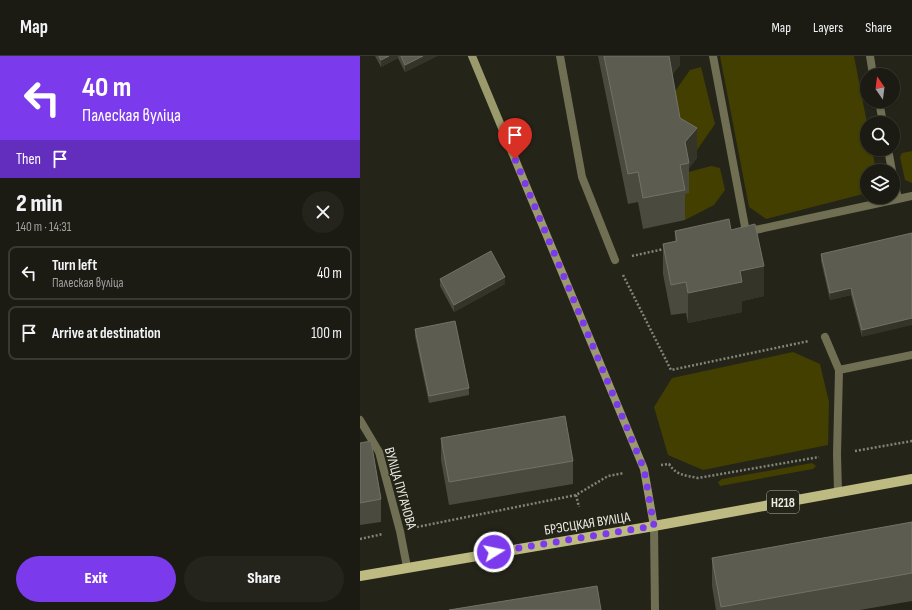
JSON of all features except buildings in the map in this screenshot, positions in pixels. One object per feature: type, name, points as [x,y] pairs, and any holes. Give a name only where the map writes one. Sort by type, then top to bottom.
[{"type":"main road","name":"БРЭСЦКАЯ ВУЛІЦА","points":[[360,576],[654,526],[912,478]]},
{"type":"street","points":[[472,56],[644,469],[654,526],[655,610]]},
{"type":"street","points":[[560,56],[582,177],[615,260]]},
{"type":"street","points":[[713,56],[746,232],[875,204]]},
{"type":"street","points":[[870,56],[872,68]]},
{"type":"street","points":[[900,199],[912,196]]},
{"type":"street","points":[[825,338],[839,370],[837,454],[838,492]]},
{"type":"street","points":[[839,370],[912,355]]},
{"type":"street","name":"ВУЛІЦА ПУГАЧОВА","points":[[360,420],[379,452],[400,531],[407,567]]},
{"type":"path","points":[[669,248],[615,260],[671,370],[825,338]]},
{"type":"path","points":[[661,466],[668,464],[673,471],[681,475],[698,478],[912,441]]},
{"type":"path","points":[[360,539],[576,494],[608,476],[624,474]]},
{"type":"path","points":[[576,494],[579,507]]},
{"type":"shaded area","points":[[720,56],[854,56],[860,87],[860,108],[864,108],[866,116],[860,116],[860,156],[873,156],[875,164],[860,164],[860,195],[766,219],[749,207]]},
{"type":"shaded area","points":[[701,67],[715,124],[693,156],[671,97],[690,70]]},
{"type":"shaded area","points":[[912,151],[912,183],[905,180],[900,157],[902,153]]},
{"type":"shaded area","points":[[711,166],[720,168],[725,190],[714,205],[685,220],[680,195],[685,173]]},
{"type":"shaded area","points":[[793,352],[820,364],[829,402],[828,445],[703,470],[668,455],[654,407],[672,378]]},
{"type":"shaded area","points":[[812,463],[816,466],[813,469],[720,486],[718,482],[722,479]]},
{"type":"route","points":[[494,552],[654,526],[644,469],[515,159]]}]
